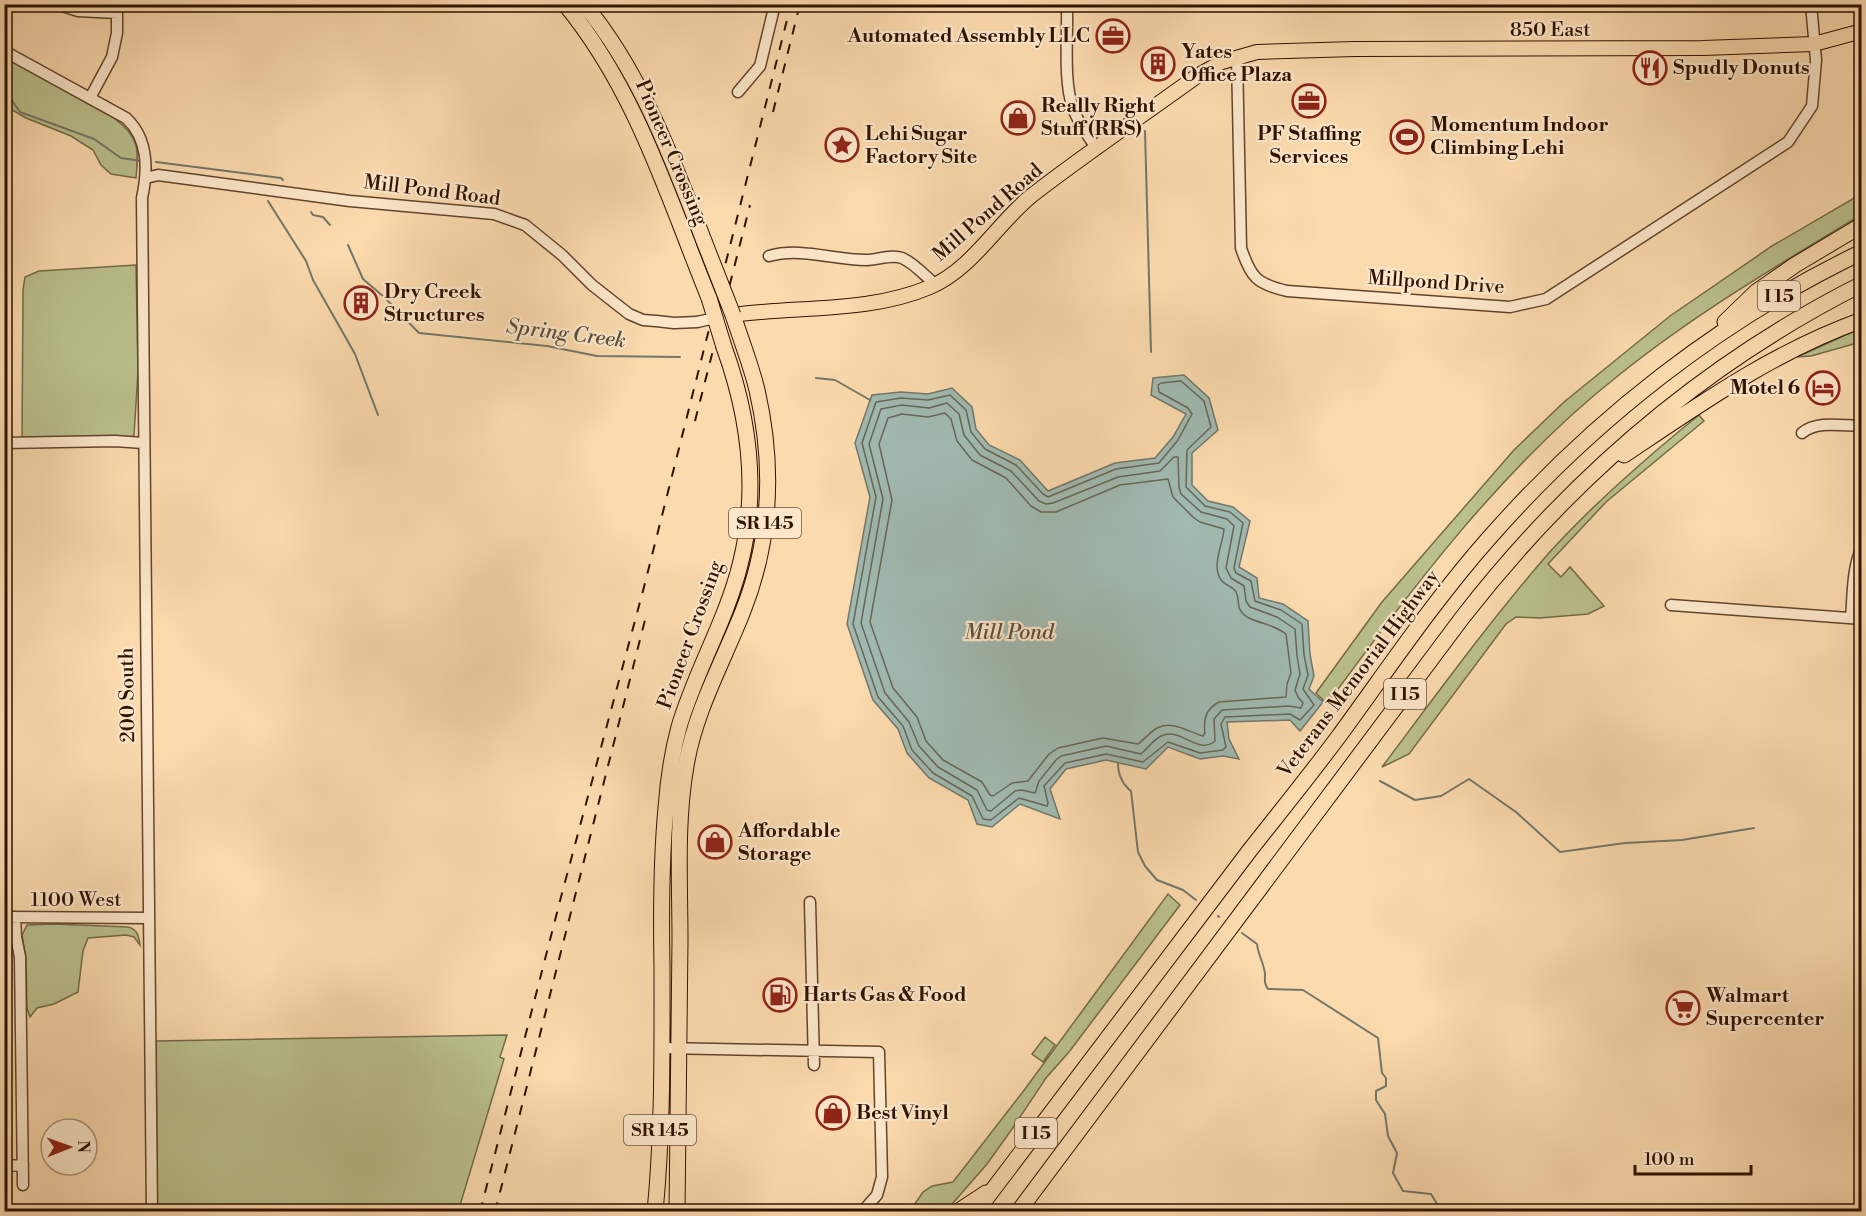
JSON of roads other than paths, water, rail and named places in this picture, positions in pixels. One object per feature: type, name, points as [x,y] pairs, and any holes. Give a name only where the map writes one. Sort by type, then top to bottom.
[{"type":"highway","name":"Pioneer Crossing","points":[[565,4],[583,26],[620,85],[656,162],[716,318],[733,371],[747,430],[751,464],[751,499],[740,567],[680,726],[671,766],[661,862],[662,1048],[655,1212]]},
{"type":"highway","name":"Pioneer Crossing","points":[[584,4],[599,22],[636,81],[673,159],[733,315],[757,389],[767,461],[768,500],[764,540],[756,573],[744,610],[707,694],[686,766],[680,862],[677,1212]]},
{"type":"highway","points":[[1700,348],[1756,292],[1862,225]]},
{"type":"highway","name":"Veterans Memorial Highway","points":[[976,1212],[1471,560],[1517,507],[1571,452],[1643,390],[1767,303],[1862,252]]},
{"type":"highway","name":"I 15","points":[[1018,1212],[1473,603],[1515,553],[1582,483],[1659,415],[1725,365],[1799,318],[1862,284]]},
{"type":"highway","points":[[1582,483],[1720,391],[1779,356],[1862,320]]},
{"type":"highway","points":[[646,1212],[652,1144],[653,1079],[662,1048]]},
{"type":"highway","points":[[1027,1212],[1095,1109]]},
{"type":"highway","points":[[957,1212],[992,1190]]},
{"type":"main road","name":"850 East","points":[[1237,57],[1257,52],[1355,49],[1629,49],[1815,44],[1862,31]]},
{"type":"main road","name":"Mill Pond Road","points":[[733,315],[867,304],[903,296],[935,284],[960,268],[1030,198],[1197,76],[1211,67],[1237,57]]},
{"type":"street","points":[[57,4],[78,11],[117,9],[117,33],[112,57],[90,98]]},
{"type":"street","points":[[738,92],[760,66],[775,4]]},
{"type":"street","points":[[1067,4],[1068,89],[1081,125],[1097,149]]},
{"type":"street","points":[[1811,4],[1815,44]]},
{"type":"street","name":"Millpond Drive","points":[[1237,57],[1241,248],[1246,264],[1254,277],[1266,286],[1287,291],[1510,307],[1546,298],[1788,142],[1812,106],[1815,44]]},
{"type":"street","name":"200 South","points":[[4,51],[126,118],[135,126],[142,141],[144,153],[146,178],[142,198],[143,443],[152,1212]]},
{"type":"street","name":"Mill Pond Road","points":[[146,178],[158,175],[351,201],[494,214],[525,225],[628,314],[643,320],[674,323],[716,318]]},
{"type":"street","points":[[769,256],[779,253],[808,253],[871,260],[896,256],[904,259],[935,284]]},
{"type":"street","points":[[1802,433],[1819,425],[1862,426]]},
{"type":"street","points":[[4,443],[116,441],[143,443]]},
{"type":"street","points":[[1671,604],[1856,618],[1855,575],[1862,547]]},
{"type":"street","points":[[810,902],[814,1065]]},
{"type":"street","points":[[10,917],[20,957],[23,1185]]},
{"type":"street","name":"1100 West","points":[[10,917],[148,918]]},
{"type":"street","points":[[662,1048],[879,1052],[882,1177],[877,1195],[862,1212]]},
{"type":"street","points":[[4,1166],[23,1166]]},
{"type":"water","name":"Mill Pond","points":[[1184,375],[1209,398],[1218,430],[1192,453],[1192,485],[1208,501],[1233,507],[1250,521],[1239,567],[1257,578],[1259,598],[1283,604],[1308,621],[1314,676],[1309,689],[1323,702],[1300,731],[1290,720],[1227,722],[1229,739],[1239,759],[1223,756],[1200,759],[1168,747],[1146,769],[1106,760],[1066,769],[1050,789],[1060,819],[1020,804],[992,827],[977,824],[968,800],[929,778],[907,753],[898,729],[873,700],[847,624],[870,497],[855,443],[872,395],[901,392],[928,394],[952,388],[972,407],[976,429],[989,445],[1020,460],[1048,491],[1115,463],[1155,458],[1173,437],[1186,414],[1151,395],[1153,378]]},
{"type":"waterway","name":"Spring Creek","points":[[4,89],[20,112],[94,139],[121,158],[142,161]]},
{"type":"waterway","points":[[1145,131],[1151,352]]},
{"type":"waterway","name":"Spring Creek","points":[[156,162],[283,180]]},
{"type":"waterway","points":[[268,201],[306,261],[313,280],[355,354],[378,415]]},
{"type":"waterway","name":"Spring Creek","points":[[311,212],[313,215],[323,217],[330,225]]},
{"type":"waterway","name":"Spring Creek","points":[[348,245],[363,279],[419,333],[547,346],[597,356],[680,357]]},
{"type":"waterway","name":"Spring Creek","points":[[816,378],[835,380],[870,400]]},
{"type":"waterway","points":[[1118,763],[1121,778],[1131,791],[1138,852],[1145,866],[1157,880],[1183,890],[1196,900]]},
{"type":"waterway","points":[[1380,781],[1415,800],[1441,796],[1469,779],[1516,812],[1560,852],[1625,843],[1682,840],[1754,828]]},
{"type":"waterway","points":[[1242,933],[1257,944],[1268,989],[1303,990],[1378,1038],[1382,1073],[1386,1078],[1386,1086],[1376,1091],[1376,1100],[1385,1114],[1388,1136],[1397,1153],[1393,1173],[1403,1191],[1431,1194],[1446,1212]]},
{"type":"railway","points":[[480,1212],[644,587],[791,4]]},
{"type":"railway","points":[[773,112],[800,4]]},
{"type":"railway","points":[[695,421],[750,205]]},
{"type":"railway","points":[[495,1212],[647,612]]},
{"type":"place","name":"Automated Assembly LLC","points":[[1113,36]]},
{"type":"place","name":"Yates Office Plaza","points":[[1158,64]]},
{"type":"place","name":"Spudly Donuts","points":[[1650,68]]},
{"type":"place","name":"PF Staffing Services","points":[[1309,101]]},
{"type":"place","name":"Really Right Stuff (RRS)","points":[[1018,118]]},
{"type":"place","name":"Momentum Indoor Climbing Lehi","points":[[1407,137]]},
{"type":"place","name":"Lehi Sugar Factory Site","points":[[842,145]]},
{"type":"place","name":"Dry Creek Structures","points":[[361,303]]},
{"type":"place","name":"Motel 6","points":[[1823,388]]},
{"type":"place","name":"Affordable Storage","points":[[715,842]]},
{"type":"place","name":"Harts Gas & Food","points":[[780,995]]},
{"type":"place","name":"Walmart Supercenter","points":[[1683,1008]]},
{"type":"place","name":"Best Vinyl","points":[[833,1113]]}]
